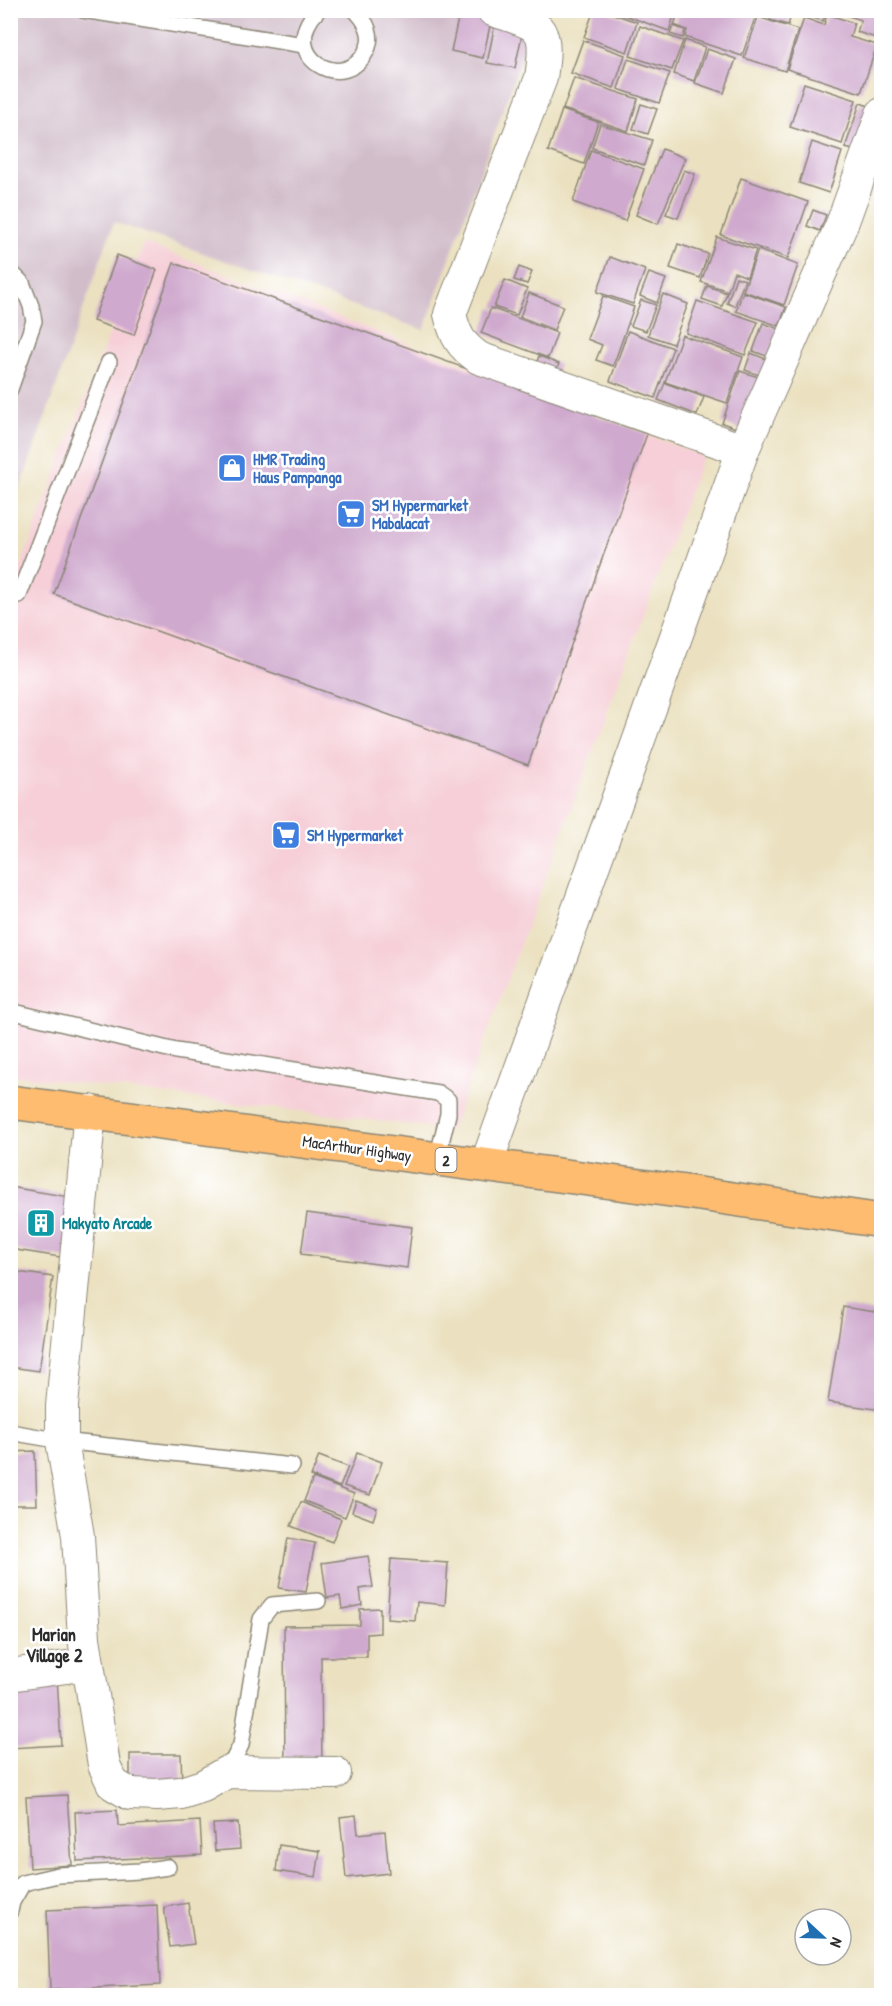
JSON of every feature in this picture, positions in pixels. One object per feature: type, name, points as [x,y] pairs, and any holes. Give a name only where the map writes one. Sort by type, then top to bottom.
[{"type":"highway","name":"MacArthur Highway","points":[[10,1102],[486,1165],[882,1221]]},
{"type":"street","points":[[493,10],[532,23],[540,31],[545,50],[541,78],[450,314],[454,334],[467,351],[479,358],[743,450]]},
{"type":"street","points":[[486,1165],[743,450],[873,159],[882,114]]},
{"type":"street","points":[[90,1111],[62,1406],[62,1441],[78,1536],[84,1638],[104,1765],[113,1784],[130,1794],[157,1795],[181,1793],[203,1786],[227,1772],[335,1773]]},
{"type":"street","points":[[10,1675],[88,1664]]},
{"type":"lane","points":[[83,10],[304,45]]},
{"type":"lane","points":[[318,10],[306,26],[304,45],[309,57],[319,66],[331,70],[344,70],[355,65],[364,56],[369,43],[369,30],[364,18],[355,10]]},
{"type":"lane","points":[[10,271],[22,283],[34,321],[10,389]]},
{"type":"lane","points":[[19,595],[109,362]]},
{"type":"lane","points":[[10,1011],[176,1051],[438,1093],[448,1100],[448,1114],[437,1159]]},
{"type":"lane","points":[[10,1432],[62,1441],[292,1466]]},
{"type":"lane","points":[[227,1772],[242,1745],[261,1619],[272,1605],[318,1601]]},
{"type":"lane","points":[[10,1911],[12,1902],[23,1883],[58,1875],[140,1871],[168,1867]]},
{"type":"shaded area","points":[[449,10],[509,20],[530,35],[424,330],[114,222],[11,514],[11,11]]},
{"type":"shaded area","name":"SM Hypermarket","points":[[144,243],[703,456],[451,1130],[11,1075],[10,595]]},
{"type":"building","points":[[594,10],[602,10],[637,22],[627,52],[584,37]]},
{"type":"building","points":[[610,10],[676,10],[669,31]]},
{"type":"building","points":[[679,10],[751,10],[757,12],[742,56],[685,37],[687,30],[674,25]]},
{"type":"building","points":[[773,10],[792,13],[788,25],[770,20]]},
{"type":"building","points":[[808,10],[826,10],[823,21],[807,16]]},
{"type":"building","points":[[882,10],[882,40],[857,32],[861,20],[833,11]]},
{"type":"building","points":[[459,14],[491,21],[483,58],[451,51]]},
{"type":"building","points":[[827,14],[854,23],[850,37],[877,45],[861,93],[787,69],[804,18],[824,25]]},
{"type":"building","points":[[758,17],[798,30],[785,71],[744,58]]},
{"type":"building","points":[[495,24],[523,30],[515,68],[487,63]]},
{"type":"building","points":[[640,26],[683,41],[672,70],[630,56]]},
{"type":"building","points":[[673,26],[685,30],[683,38],[670,34]]},
{"type":"building","points":[[583,40],[625,55],[614,88],[571,73]]},
{"type":"building","points":[[685,40],[705,47],[694,81],[674,74]]},
{"type":"building","points":[[707,49],[736,59],[724,93],[695,83]]},
{"type":"building","points":[[628,59],[670,73],[659,103],[618,89]]},
{"type":"building","points":[[574,78],[638,99],[628,131],[563,109]]},
{"type":"building","points":[[804,83],[856,100],[842,144],[790,127]]},
{"type":"building","points":[[860,103],[872,107],[857,151],[845,148]]},
{"type":"building","points":[[641,104],[657,109],[648,134],[633,129]]},
{"type":"building","points":[[562,110],[598,122],[584,164],[548,151]]},
{"type":"building","points":[[600,124],[652,140],[644,165],[592,148]]},
{"type":"building","points":[[812,142],[842,152],[829,193],[799,183]]},
{"type":"building","points":[[662,149],[685,158],[658,224],[636,215]]},
{"type":"building","points":[[591,150],[644,169],[625,221],[573,202]]},
{"type":"building","points":[[684,170],[695,174],[678,218],[666,214]]},
{"type":"building","points":[[741,178],[808,202],[788,258],[721,235]]},
{"type":"building","points":[[813,210],[826,215],[820,231],[807,226]]},
{"type":"building","points":[[717,237],[756,250],[747,277],[734,272],[728,291],[701,282]]},
{"type":"building","points":[[678,244],[708,254],[700,278],[670,268]]},
{"type":"building","points":[[758,250],[798,265],[784,305],[743,291]]},
{"type":"building","points":[[117,255],[157,270],[134,335],[93,321]]},
{"type":"building","points":[[610,257],[645,270],[633,304],[597,292]]},
{"type":"building","name":"SM Hypermarket Mabalacat","points":[[174,263],[647,434],[528,765],[54,594]]},
{"type":"building","points":[[519,267],[532,272],[527,284],[514,280]]},
{"type":"building","points":[[649,273],[666,279],[657,303],[640,296]]},
{"type":"building","points":[[736,277],[745,280],[735,306],[727,303]]},
{"type":"building","points":[[505,280],[527,289],[517,315],[494,307]]},
{"type":"building","points":[[707,286],[727,293],[722,306],[702,299]]},
{"type":"building","points":[[743,292],[786,307],[779,326],[736,311]]},
{"type":"building","points":[[529,293],[563,306],[554,330],[520,317]]},
{"type":"building","points":[[663,294],[688,304],[673,344],[648,335]]},
{"type":"building","points":[[603,296],[634,307],[613,366],[596,360],[602,345],[587,339]]},
{"type":"building","points":[[641,300],[656,305],[646,331],[631,326]]},
{"type":"building","points":[[697,301],[758,322],[745,355],[686,333]]},
{"type":"building","points":[[491,308],[557,333],[548,358],[481,333]]},
{"type":"building","points":[[763,323],[779,329],[769,357],[753,351]]},
{"type":"building","points":[[628,331],[673,348],[655,398],[610,381]]},
{"type":"building","points":[[682,335],[743,357],[727,403],[665,382]]},
{"type":"building","points":[[751,353],[768,360],[762,376],[745,370]]},
{"type":"building","points":[[539,356],[559,364],[552,382],[532,375]]},
{"type":"building","points":[[740,371],[761,378],[742,430],[722,423]]},
{"type":"building","points":[[665,383],[704,397],[697,415],[658,400]]},
{"type":"building","name":"Makyato Arcade","points":[[10,1187],[76,1198],[66,1258],[10,1249]]},
{"type":"building","points":[[307,1213],[412,1227],[407,1268],[301,1254]]},
{"type":"building","points":[[10,1271],[53,1277],[39,1371],[10,1367]]},
{"type":"building","points":[[843,1307],[882,1313],[882,1410],[828,1402]]},
{"type":"building","points":[[35,1451],[37,1505],[10,1505],[10,1452]]},
{"type":"building","points":[[357,1453],[382,1462],[370,1495],[344,1486]]},
{"type":"building","points":[[319,1456],[348,1467],[340,1487],[311,1476]]},
{"type":"building","points":[[313,1478],[354,1494],[345,1517],[304,1501]]},
{"type":"building","points":[[356,1500],[377,1508],[373,1520],[352,1512]]},
{"type":"building","points":[[301,1502],[341,1519],[332,1542],[291,1526]]},
{"type":"building","points":[[288,1538],[315,1543],[306,1592],[279,1588]]},
{"type":"building","points":[[368,1556],[373,1587],[360,1589],[362,1605],[342,1609],[340,1596],[327,1598],[322,1563]]},
{"type":"building","points":[[391,1559],[448,1563],[445,1605],[417,1602],[415,1621],[387,1619]]},
{"type":"building","points":[[380,1608],[380,1633],[367,1634],[367,1657],[321,1657],[322,1771],[285,1771],[284,1626],[360,1625],[360,1609]]},
{"type":"building","points":[[57,1676],[61,1745],[10,1748],[10,1679]]},
{"type":"building","points":[[130,1754],[181,1754],[182,1786],[130,1787]]},
{"type":"building","points":[[67,1795],[72,1865],[30,1868],[26,1797]]},
{"type":"building","points":[[117,1810],[118,1826],[200,1821],[202,1855],[77,1861],[75,1812]]},
{"type":"building","points":[[356,1815],[358,1834],[385,1831],[389,1873],[346,1878],[340,1817]]},
{"type":"building","points":[[238,1823],[240,1849],[215,1851],[213,1824]]},
{"type":"building","points":[[279,1845],[320,1851],[316,1877],[276,1871]]},
{"type":"building","points":[[188,1903],[194,1944],[170,1947],[164,1907]]},
{"type":"building","points":[[157,1905],[160,1985],[50,1990],[47,1910]]},
{"type":"place","name":"HMR Trading Haus Pampanga","points":[[232,468]]},
{"type":"place","name":"SM Hypermarket Mabalacat","points":[[351,514]]},
{"type":"place","name":"SM Hypermarket","points":[[286,835]]},
{"type":"place","name":"Makyato Arcade","points":[[41,1223]]},
{"type":"district","name":"Marian Village 2","points":[[54,1644]]}]
